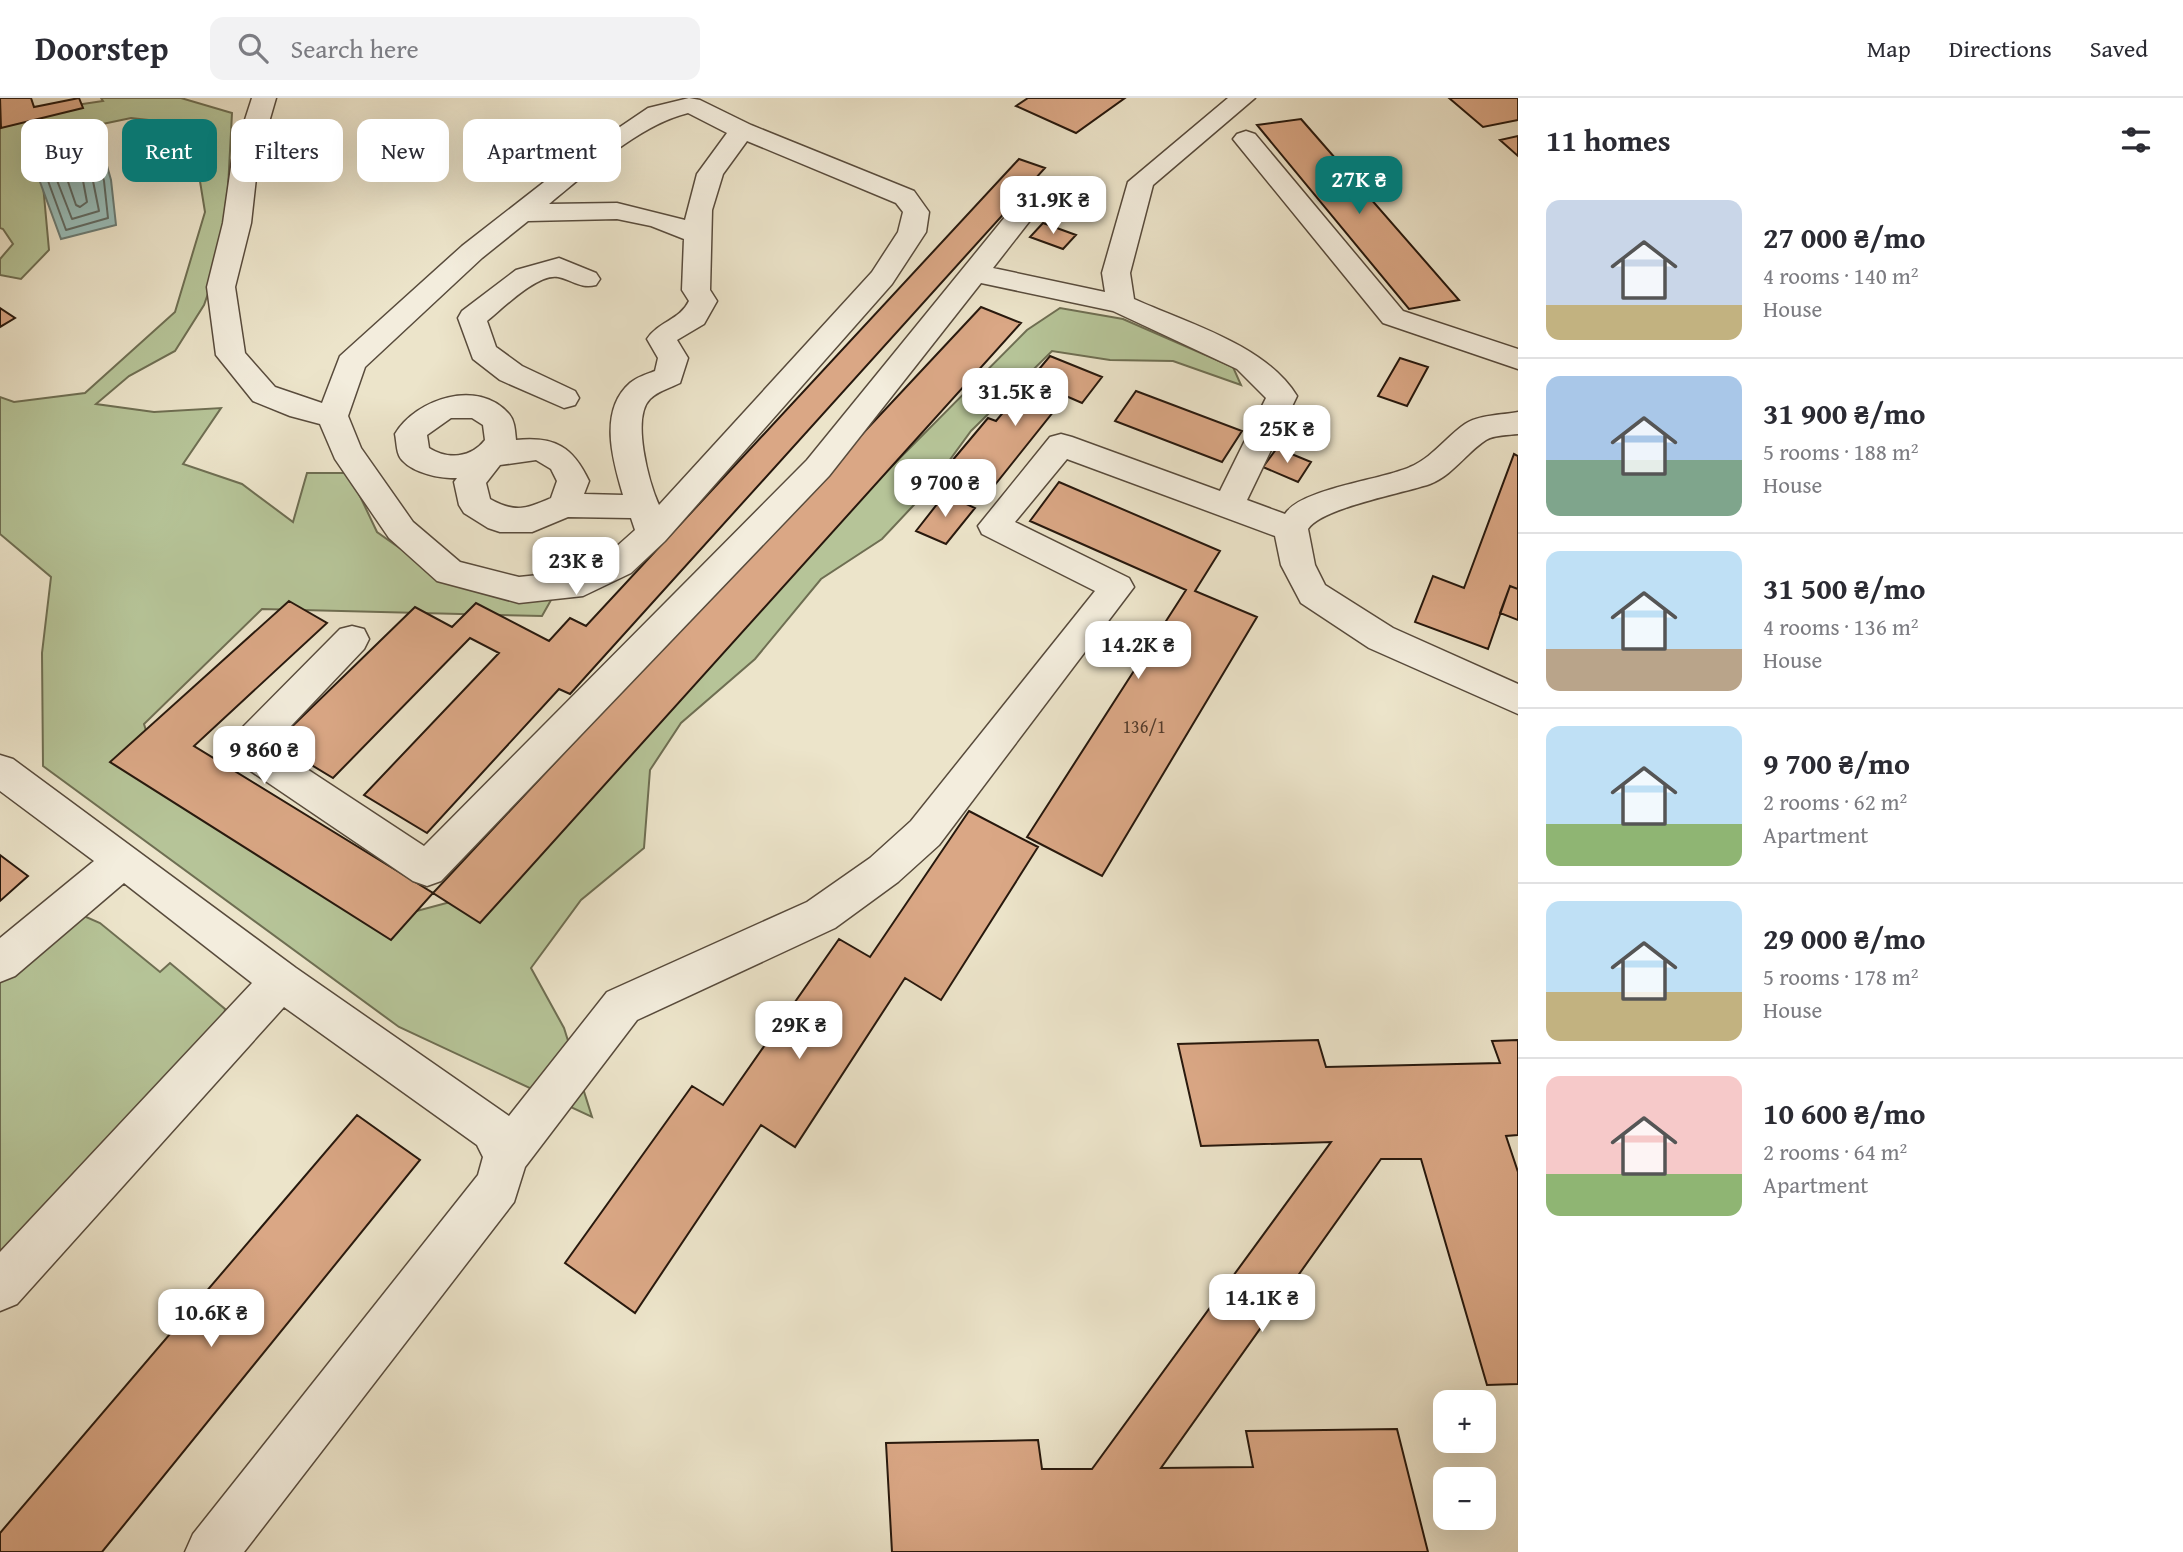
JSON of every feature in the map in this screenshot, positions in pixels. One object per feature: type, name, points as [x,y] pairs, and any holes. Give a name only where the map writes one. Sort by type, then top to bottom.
[{"type":"street","points":[[264,98],[245,159],[237,223],[221,287],[232,355],[264,394],[301,409],[333,416]]},
{"type":"street","points":[[1121,304],[1116,274],[1141,183],[1242,98]]},
{"type":"street","points":[[686,101],[742,130],[905,197],[916,212],[912,232],[882,278],[648,520],[618,564],[583,583],[519,590],[449,572],[401,530],[346,451],[333,416],[351,363],[472,252],[589,159],[657,113],[686,101]]},
{"type":"street","points":[[648,520],[626,445],[627,411],[639,392],[669,376],[673,358],[662,339],[668,331],[684,327],[698,315],[703,301],[696,290],[699,210],[710,174],[742,130]]},
{"type":"street","points":[[1247,139],[1333,247],[1394,317],[1518,359]]},
{"type":"street","points":[[352,639],[246,748],[427,869],[818,468],[1040,191]]},
{"type":"street","points":[[520,214],[617,211],[659,220],[698,234]]},
{"type":"street","points":[[407,312],[422,316],[471,318],[526,276],[559,267],[586,279]]},
{"type":"street","points":[[976,274],[1121,304],[1248,362],[1282,396],[1229,505]]},
{"type":"street","points":[[471,318],[483,352],[511,373],[564,398]]},
{"type":"street","points":[[1518,423],[1478,430],[1446,459],[1422,475],[1324,504],[1300,516],[1292,529],[1292,542],[1298,565],[1313,594],[1345,617],[1390,642],[1518,700]]},
{"type":"street","points":[[211,1552],[498,1186],[505,1157],[622,1006],[821,915],[884,870],[925,833],[1117,587],[994,526],[1061,445],[1292,529]]},
{"type":"street","points":[[564,505],[573,481],[561,460],[538,450],[516,450],[487,457],[470,482],[475,505],[500,520],[532,520],[564,505],[648,520]]},
{"type":"street","points":[[0,770],[281,981],[493,1129],[505,1157]]},
{"type":"street","points":[[0,964],[123,860]]},
{"type":"street","points":[[0,1287],[281,981]]},
{"type":"green space","points":[[0,98],[22,113],[103,101],[101,98],[181,98],[232,113],[225,245],[204,305],[175,351],[129,376],[96,404],[154,412],[221,408],[183,464],[242,484],[293,522],[307,473],[349,473],[377,532],[438,575],[555,593],[542,616],[262,609],[144,724],[166,795],[372,923],[495,890],[758,601],[1027,330],[1060,308],[1123,319],[1233,367],[1241,385],[1173,361],[1110,360],[1052,351],[971,431],[927,491],[882,539],[821,579],[755,659],[681,723],[650,770],[644,848],[581,900],[531,968],[564,1028],[592,1117],[399,1027],[43,766],[42,653],[51,577],[0,534],[0,397],[14,402],[85,393],[175,312],[205,212],[200,182],[217,182],[217,119],[131,118],[108,123],[108,119],[21,119],[21,182],[43,182],[49,250],[21,279],[0,275],[0,259],[13,244],[0,228]]},
{"type":"green space","points":[[77,913],[100,923],[160,972],[170,963],[225,1009],[224,1018],[0,1252],[0,977]]},
{"type":"water","points":[[108,169],[116,225],[61,239],[40,182],[108,182]]},
{"type":"building","points":[[0,98],[31,98],[34,107],[79,98],[83,108],[38,119],[21,119],[21,123],[1,128]]},
{"type":"building","points":[[1028,98],[1125,98],[1076,133],[1016,106]]},
{"type":"building","points":[[1449,98],[1518,98],[1518,120],[1483,127]]},
{"type":"building","points":[[1301,119],[1459,300],[1409,309],[1257,125]]},
{"type":"building","points":[[1518,136],[1518,156],[1500,140]]},
{"type":"building","points":[[1019,159],[1045,168],[570,694],[559,689],[427,833],[364,795],[499,653],[470,638],[333,778],[275,743],[415,607],[452,627],[476,603],[549,641],[570,618],[586,626]]},
{"type":"building","points":[[1043,223],[1076,235],[1063,249],[1030,237]]},
{"type":"building","points":[[981,307],[1021,323],[480,923],[433,893]]},
{"type":"building","points":[[0,308],[15,318],[0,327]]},
{"type":"building","points":[[1050,356],[1102,377],[1082,403],[1066,396],[982,501],[936,480],[988,418],[996,421]]},
{"type":"building","points":[[1400,358],[1428,367],[1407,406],[1378,396]]},
{"type":"building","points":[[1136,391],[1242,431],[1222,462],[1115,421]]},
{"type":"building","points":[[1277,448],[1311,462],[1298,482],[1263,467]]},
{"type":"building","points":[[1514,454],[1518,456],[1518,589],[1510,586],[1488,649],[1415,622],[1433,576],[1464,588]]},
{"type":"building","points":[[1059,482],[1220,551],[1195,591],[1257,617],[1102,876],[1027,837],[1186,590],[1030,521]]},
{"type":"building","points":[[945,494],[975,508],[946,544],[916,531]]},
{"type":"building","points":[[1510,586],[1518,589],[1518,620],[1500,613]]},
{"type":"building","points":[[289,601],[327,623],[194,746],[433,893],[391,940],[110,762]]},
{"type":"building","points":[[969,811],[1038,847],[941,1000],[905,978],[795,1147],[761,1125],[635,1313],[565,1263],[692,1086],[723,1105],[839,939],[870,957]]},
{"type":"building","points":[[0,855],[28,876],[0,901]]},
{"type":"building","points":[[1318,1040],[1326,1067],[1500,1063],[1492,1041],[1518,1040],[1518,1135],[1506,1136],[1518,1172],[1518,1384],[1487,1385],[1421,1159],[1381,1159],[1161,1468],[1253,1467],[1246,1431],[1397,1429],[1428,1552],[892,1552],[886,1443],[1038,1440],[1042,1469],[1092,1469],[1331,1142],[1201,1146],[1178,1044]]},
{"type":"building","points":[[357,1115],[420,1160],[102,1552],[0,1552],[0,1533]]}]
